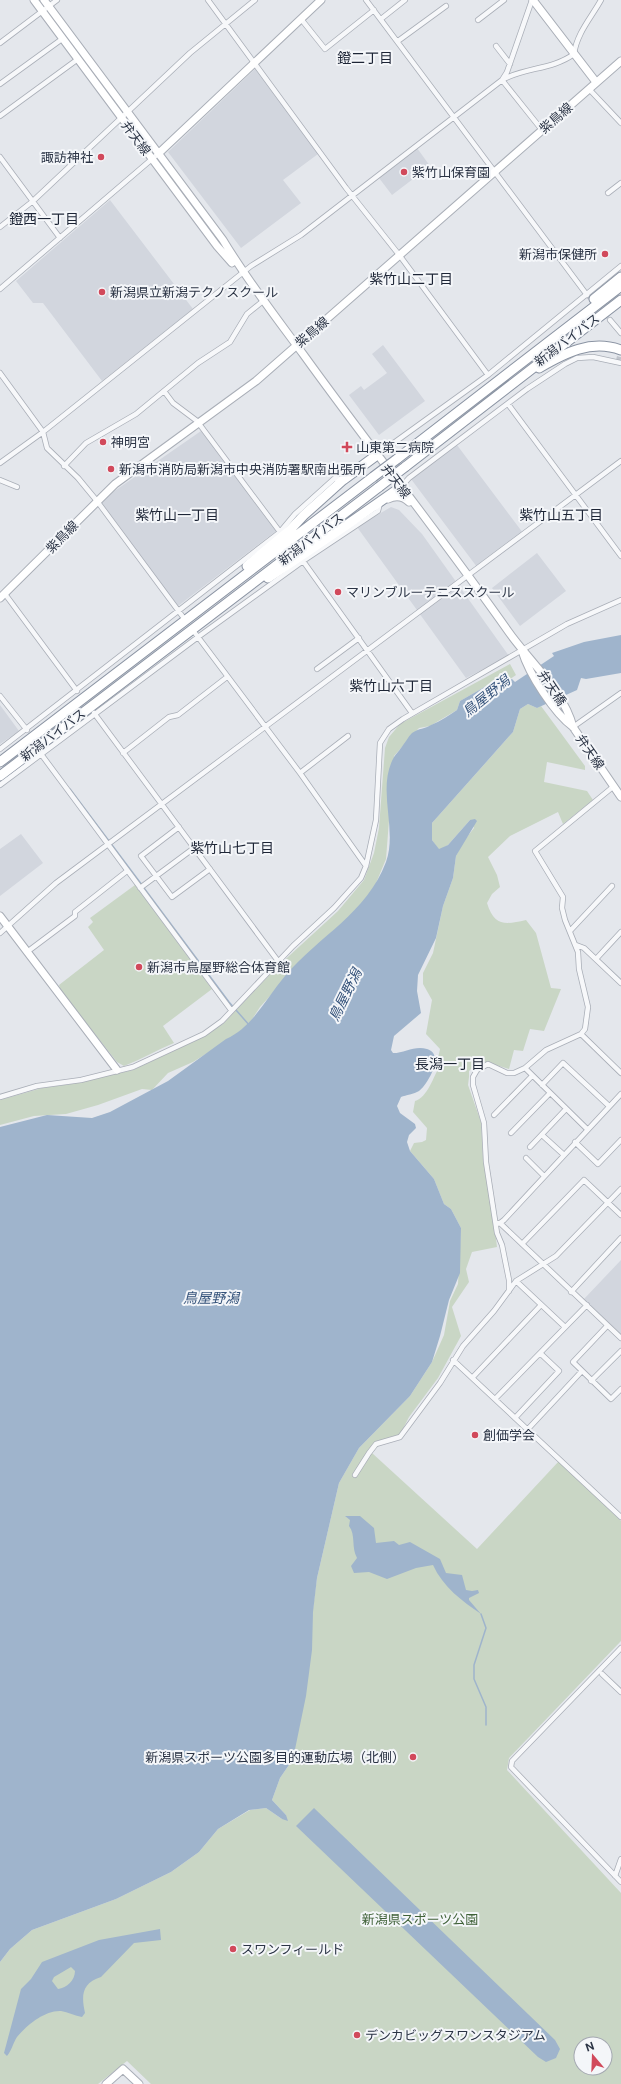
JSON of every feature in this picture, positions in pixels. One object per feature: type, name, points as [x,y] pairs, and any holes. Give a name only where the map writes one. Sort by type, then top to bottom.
[{"type":"highway","points":[[534,354],[550,337],[621,277]]},
{"type":"highway","name":"新潟バイパス","points":[[0,762],[621,286]]},
{"type":"highway","name":"新潟バイパス","points":[[0,776],[621,300]]},
{"type":"highway","points":[[505,388],[571,350],[597,346],[621,350]]},
{"type":"highway","points":[[216,597],[237,574],[289,531],[304,515],[343,480],[376,455]]},
{"type":"highway","points":[[222,606],[295,561],[400,487]]},
{"type":"street","name":"弁天線","points":[[34,0],[217,246],[242,273]]},
{"type":"street","name":"弁天線","points":[[44,0],[159,153],[222,240],[242,273],[376,455],[469,576],[522,650]]},
{"type":"street","points":[[0,43],[56,0]]},
{"type":"street","points":[[208,0],[253,64],[351,195],[400,256],[488,374]]},
{"type":"street","points":[[0,227],[33,201],[160,79],[255,0]]},
{"type":"street","points":[[0,289],[159,153],[321,0]]},
{"type":"street","points":[[366,0],[587,295]]},
{"type":"street","points":[[381,19],[405,0]]},
{"type":"street","points":[[478,20],[504,0]]},
{"type":"street","points":[[533,0],[596,82]]},
{"type":"street","points":[[502,80],[510,64],[533,0]]},
{"type":"street","points":[[574,54],[575,45],[586,23],[602,0]]},
{"type":"street","points":[[398,41],[446,6]]},
{"type":"street","points":[[301,19],[325,48],[374,10]]},
{"type":"street","points":[[0,84],[62,39]]},
{"type":"street","points":[[496,46],[510,64]]},
{"type":"street","points":[[0,463],[43,432],[242,273],[301,235],[502,80],[515,74],[556,64],[574,54]]},
{"type":"street","points":[[0,116],[78,59]]},
{"type":"street","name":"紫鳥線","points":[[2,596],[115,484],[256,381],[621,61]]},
{"type":"street","points":[[502,80],[542,130]]},
{"type":"street","points":[[589,89],[621,123]]},
{"type":"street","points":[[0,157],[60,238]]},
{"type":"street","points":[[608,193],[621,183]]},
{"type":"street","points":[[376,455],[488,374],[621,266]]},
{"type":"street","points":[[64,466],[86,443],[136,414],[198,363],[230,342],[247,314],[263,301]]},
{"type":"street","points":[[610,320],[621,333]]},
{"type":"street","points":[[400,487],[409,478],[508,404],[565,364],[577,358],[593,356],[621,363]]},
{"type":"street","points":[[0,374],[43,432],[47,448],[78,478],[97,501],[183,617]]},
{"type":"street","points":[[164,390],[173,403],[199,424],[280,532]]},
{"type":"street","points":[[508,404],[621,556]]},
{"type":"street","points":[[0,933],[56,883],[621,461]]},
{"type":"street","points":[[0,749],[27,730],[280,532],[295,514],[334,478],[343,480]]},
{"type":"street","points":[[0,480],[17,487]]},
{"type":"street","points":[[0,785],[197,635],[378,511],[380,502],[395,496],[406,498],[420,512]]},
{"type":"street","points":[[303,561],[412,713]]},
{"type":"street","points":[[2,596],[77,691]]},
{"type":"street","points":[[0,1097],[37,1086],[81,1080],[133,1067],[204,1034],[222,1021],[232,1008],[348,894],[361,878],[366,866],[376,820],[380,743],[388,729],[412,713],[567,624],[621,600]]},
{"type":"street","points":[[197,635],[300,773],[366,866]]},
{"type":"street","points":[[317,669],[359,638]]},
{"type":"street","name":"弁天橋","points":[[522,650],[534,661],[570,715],[573,727]]},
{"type":"street","name":"弁天橋","points":[[522,650],[526,666],[563,720],[573,727]]},
{"type":"street","points":[[123,752],[169,717],[178,715],[228,677]]},
{"type":"street","points":[[573,727],[621,693]]},
{"type":"street","points":[[0,696],[27,730]]},
{"type":"street","points":[[94,713],[278,962]]},
{"type":"street","name":"弁天線","points":[[573,727],[621,797]]},
{"type":"street","points":[[300,773],[348,736]]},
{"type":"street","points":[[41,754],[140,888],[232,1008]]},
{"type":"street","points":[[509,1291],[509,1280],[486,1162],[484,1123],[473,1085],[473,1077],[477,1070],[488,1064],[508,1073],[525,1068],[546,1050],[581,1034],[585,1029],[588,1007],[579,969],[576,944],[562,908],[563,897],[535,851],[614,786]]},
{"type":"street","points":[[179,827],[142,856],[172,896],[210,869]]},
{"type":"street","points":[[140,888],[194,848]]},
{"type":"street","points":[[27,952],[75,916],[75,912],[128,871]]},
{"type":"street","points":[[570,931],[612,886]]},
{"type":"street","points":[[0,916],[117,1070]]},
{"type":"street","points":[[596,959],[621,932]]},
{"type":"street","points":[[576,944],[584,948],[621,983]]},
{"type":"street","points":[[581,1034],[621,1073]]},
{"type":"street","points":[[542,1085],[563,1063],[609,1106]]},
{"type":"street","points":[[525,1068],[587,1130]]},
{"type":"street","points":[[494,1115],[532,1076]]},
{"type":"street","points":[[512,1133],[550,1093]]},
{"type":"street","points":[[498,1224],[621,1094]]},
{"type":"street","points":[[530,1147],[566,1109]]},
{"type":"street","points":[[542,1135],[564,1155]]},
{"type":"street","points":[[576,1142],[598,1164],[621,1140]]},
{"type":"street","points":[[526,1158],[544,1176]]},
{"type":"street","points":[[522,1244],[584,1180],[621,1215]]},
{"type":"street","points":[[355,1475],[368,1453],[376,1444],[400,1437],[440,1383],[462,1346],[494,1311],[516,1281],[544,1265],[556,1256],[621,1189]]},
{"type":"street","points":[[498,1224],[522,1244],[621,1338]]},
{"type":"street","points":[[571,1292],[621,1238]]},
{"type":"street","points":[[516,1281],[565,1327]]},
{"type":"street","points":[[473,1377],[541,1305]]},
{"type":"street","points":[[495,1399],[587,1305]]},
{"type":"street","points":[[607,1326],[573,1362],[581,1372],[611,1399],[621,1389]]},
{"type":"street","points":[[591,1381],[621,1351]]},
{"type":"street","points":[[515,1418],[559,1371],[540,1353]]},
{"type":"street","points":[[453,1360],[473,1377],[621,1517]]},
{"type":"street","points":[[528,1429],[581,1372]]},
{"type":"street","points":[[621,1648],[512,1761],[511,1767],[621,1882]]},
{"type":"street","points":[[602,1674],[621,1692]]},
{"type":"street","points":[[615,1876],[621,1859]]},
{"type":"street","points":[[106,2084],[124,2069],[138,2084]]},
{"type":"shaded area","points":[[255,69],[318,154],[283,180],[301,203],[241,248],[168,152]]},
{"type":"shaded area","name":"紫竹山保育園","points":[[417,148],[430,166],[392,195],[379,178]]},
{"type":"shaded area","name":"新潟県立新潟テクノスクール","points":[[110,200],[193,309],[102,381],[43,303],[33,303],[16,281]]},
{"type":"shaded area","points":[[383,345],[425,401],[379,435],[349,395],[361,386],[364,390],[387,373],[372,354]]},
{"type":"shaded area","points":[[201,431],[276,531],[178,606],[101,504],[113,492]]},
{"type":"shaded area","points":[[457,445],[523,533],[477,567],[411,479]]},
{"type":"shaded area","points":[[391,507],[399,510],[422,534],[509,656],[466,678],[357,527]]},
{"type":"shaded area","points":[[537,553],[566,591],[520,626],[492,588]]},
{"type":"shaded area","points":[[0,705],[19,731],[0,744]]},
{"type":"shaded area","points":[[21,834],[43,863],[0,896],[0,849]]},
{"type":"shaded area","points":[[621,1260],[621,1334],[584,1299]]},
{"type":"green space","points":[[510,664],[516,675],[500,686],[488,685],[460,701],[457,710],[430,726],[419,728],[394,756],[386,859],[374,888],[347,919],[311,951],[260,1007],[249,1024],[236,1035],[193,1062],[168,1073],[152,1090],[142,1089],[98,1105],[66,1114],[34,1116],[0,1125],[0,1100],[42,1088],[71,1084],[133,1070],[197,1040],[223,1024],[277,967],[338,911],[364,880],[374,853],[379,828],[385,748],[389,737],[400,724]]},
{"type":"green space","name":"新潟県スポーツ公園","points":[[528,704],[537,708],[541,706],[585,766],[585,770],[547,762],[544,782],[587,791],[593,800],[563,824],[558,812],[510,836],[488,857],[497,875],[500,887],[492,894],[487,903],[490,911],[497,920],[501,922],[512,923],[526,920],[536,933],[551,988],[561,989],[544,1031],[530,1029],[523,1051],[514,1050],[509,1069],[486,1062],[475,1065],[469,1071],[468,1085],[481,1122],[483,1159],[491,1197],[497,1247],[472,1252],[466,1269],[469,1282],[452,1307],[461,1336],[438,1378],[409,1417],[401,1433],[395,1437],[376,1441],[379,1445],[372,1453],[477,1549],[559,1461],[621,1521],[621,1641],[509,1758],[507,1770],[621,1893],[621,2084],[151,2084],[127,2061],[98,2084],[0,2084],[0,1962],[10,1949],[32,1930],[116,1899],[171,1872],[199,1852],[218,1829],[250,1810],[266,1808],[282,1819],[286,1815],[272,1800],[280,1778],[293,1759],[317,1578],[339,1483],[359,1448],[410,1396],[432,1362],[444,1335],[450,1301],[458,1284],[461,1228],[451,1209],[444,1204],[434,1179],[410,1151],[414,1143],[426,1140],[427,1128],[413,1112],[415,1101],[423,1096],[427,1091],[440,1065],[438,1058],[440,1049],[426,1034],[432,1000],[423,984],[423,973],[433,953],[443,906],[453,878],[456,856],[463,842],[474,828],[470,820],[448,845],[439,850],[432,840],[432,823],[513,732],[520,709]]},
{"type":"green space","name":"新潟市鳥屋野総合体育館","points":[[135,885],[212,989],[163,1026],[174,1043],[124,1066],[117,1062],[61,991],[59,985],[104,950],[88,927],[93,922],[90,918]]},
{"type":"water","name":"鳥屋野潟","points":[[621,635],[621,673],[586,679],[581,678],[577,690],[537,708],[528,704],[520,709],[513,732],[432,823],[432,840],[439,849],[448,845],[470,820],[475,819],[477,821],[456,856],[453,878],[443,906],[436,938],[418,975],[417,991],[421,1013],[394,1036],[391,1050],[393,1053],[423,1048],[432,1052],[435,1057],[435,1063],[427,1082],[419,1091],[401,1097],[397,1106],[400,1113],[415,1124],[416,1128],[409,1135],[407,1142],[410,1151],[434,1179],[444,1204],[451,1209],[461,1228],[460,1273],[449,1300],[432,1362],[410,1396],[359,1448],[339,1483],[317,1578],[313,1612],[312,1650],[306,1696],[293,1759],[280,1778],[272,1800],[286,1815],[288,1821],[282,1819],[266,1808],[249,1810],[218,1829],[199,1852],[171,1872],[116,1899],[32,1930],[10,1949],[0,1962],[0,1127],[47,1115],[92,1118],[110,1112],[168,1081],[226,1039],[236,1034],[252,1020],[285,976],[299,961],[341,923],[367,896],[377,880],[386,862],[389,849],[390,836],[387,782],[389,769],[394,757],[412,733],[445,718],[457,710],[460,701],[488,685],[500,686],[512,679],[515,682],[554,656],[552,653],[584,642]]},
{"type":"water","points":[[345,1516],[360,1516],[374,1528],[376,1543],[394,1541],[399,1545],[410,1542],[440,1559],[446,1573],[462,1575],[466,1590],[478,1590],[479,1593],[469,1598],[469,1600],[481,1614],[460,1599],[448,1587],[437,1573],[433,1565],[416,1568],[387,1579],[369,1572],[354,1573],[351,1566],[357,1558],[354,1550],[352,1533],[349,1526],[350,1520]]},
{"type":"water","points":[[314,1808],[555,2040],[560,2049],[556,2058],[546,2062],[538,2057],[296,1826]]},
{"type":"water","points":[[160,1929],[161,1940],[134,1943],[101,1977],[90,1983],[84,1990],[83,2001],[85,2013],[82,2017],[61,2011],[55,2011],[37,2019],[17,2037],[7,2056],[4,2053],[21,1989],[31,1979],[42,1962],[99,1940]],"holes":[[[71,1967],[75,1971],[74,1977],[70,1983],[64,1987],[58,1989],[52,1981],[54,1977]]]},
{"type":"waterway","points":[[70,789],[142,885]]},
{"type":"waterway","points":[[144,888],[229,1002],[250,1026]]},
{"type":"waterway","points":[[481,1614],[486,1628],[474,1665],[474,1679],[486,1707],[486,1725]]},
{"type":"tunnel","points":[[587,295],[610,320]]},
{"type":"tunnel","points":[[618,361],[621,350]]},
{"type":"place","name":"諏訪神社","points":[[101,157]]},
{"type":"place","name":"紫竹山保育園","points":[[404,172]]},
{"type":"place","name":"新潟市保健所","points":[[605,254]]},
{"type":"place","name":"新潟県立新潟テクノスクール","points":[[102,292]]},
{"type":"place","name":"神明宮","points":[[103,442]]},
{"type":"place","name":"山東第二病院","points":[[347,447]]},
{"type":"place","name":"新潟市消防局新潟市中央消防署駅南出張所","points":[[111,469]]},
{"type":"place","name":"マリンブルーテニススクール","points":[[338,592]]},
{"type":"place","name":"新潟市鳥屋野総合体育館","points":[[139,967]]},
{"type":"place","name":"創価学会","points":[[475,1435]]},
{"type":"place","name":"新潟県スポーツ公園多目的運動広場（北側）","points":[[413,1757]]},
{"type":"place","name":"スワンフィールド","points":[[233,1949]]},
{"type":"place","name":"デンカビッグスワンスタジアム","points":[[357,2035]]},
{"type":"district","name":"鐙二丁目","points":[[365,58]]},
{"type":"district","name":"鐙西一丁目","points":[[44,219]]},
{"type":"district","name":"紫竹山二丁目","points":[[411,279]]},
{"type":"district","name":"紫竹山一丁目","points":[[177,515]]},
{"type":"district","name":"紫竹山五丁目","points":[[561,515]]},
{"type":"district","name":"紫竹山六丁目","points":[[391,686]]},
{"type":"district","name":"紫竹山七丁目","points":[[232,848]]},
{"type":"district","name":"長潟一丁目","points":[[450,1064]]}]
